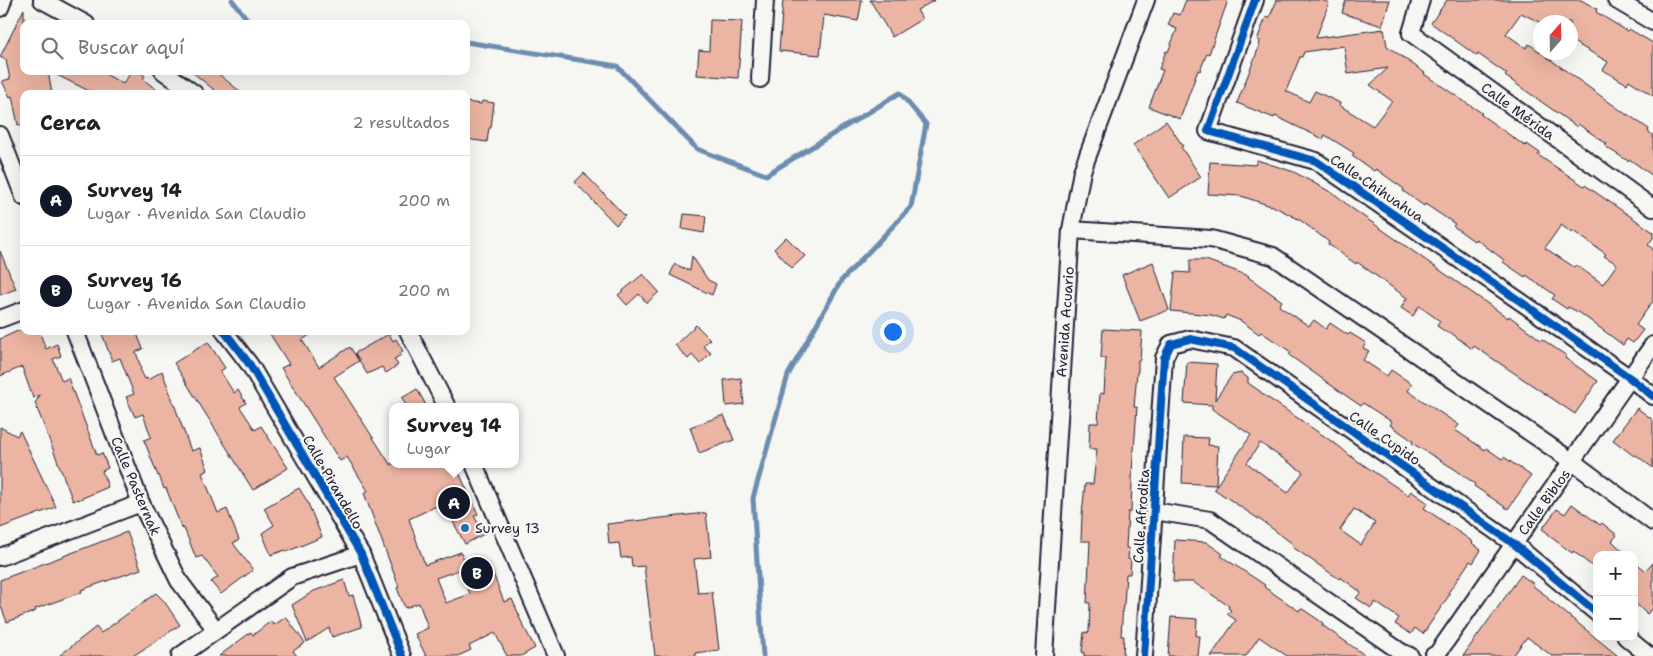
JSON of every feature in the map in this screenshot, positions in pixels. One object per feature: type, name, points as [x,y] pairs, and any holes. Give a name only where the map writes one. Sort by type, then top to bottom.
[{"type":"street","points":[[0,8],[3,0]]},
{"type":"street","points":[[42,0],[79,20]]},
{"type":"street","points":[[760,80],[765,0]]},
{"type":"street","name":"Avenida Acuario","points":[[1044,656],[1071,230],[1082,171],[1146,0]]},
{"type":"street","name":"Calle Chihuahua","points":[[1255,0],[1208,131],[1316,161],[1630,378]]},
{"type":"street","name":"Calle Mérida","points":[[1421,0],[1411,33],[1653,208]]},
{"type":"street","points":[[1616,0],[1653,22]]},
{"type":"street","points":[[169,75],[189,90]]},
{"type":"street","points":[[0,135],[20,187]]},
{"type":"street","points":[[1071,230],[1211,239],[1273,256],[1573,462],[1653,522]]},
{"type":"street","points":[[0,319],[20,312]]},
{"type":"street","name":"Calle Pasternak","points":[[77,335],[141,504],[179,581],[216,630]]},
{"type":"street","name":"Calle Pirandello","points":[[227,335],[250,365],[361,554],[402,656]]},
{"type":"street","points":[[410,335],[445,403]]},
{"type":"street","name":"Calle Cupido","points":[[1163,377],[1164,358],[1171,344],[1190,338],[1234,348],[1514,544],[1593,610]]},
{"type":"street","name":"Calle Biblos","points":[[1433,656],[1437,654],[1573,462],[1653,345]]},
{"type":"street","name":"Calle Afrodita","points":[[1144,656],[1163,377]]},
{"type":"street","points":[[1630,378],[1653,396]]},
{"type":"street","points":[[476,468],[556,656]]},
{"type":"street","points":[[0,557],[141,504]]},
{"type":"street","points":[[1154,511],[1210,520],[1401,652],[1410,656]]},
{"type":"street","points":[[180,656],[292,577],[361,554]]},
{"type":"street","points":[[1631,641],[1649,656]]},
{"type":"building","points":[[783,0],[862,0],[858,21],[824,15],[820,55],[779,51]]},
{"type":"building","points":[[870,0],[935,0],[917,10],[922,19],[892,37]]},
{"type":"building","points":[[1186,0],[1228,0],[1209,54],[1207,53],[1200,71],[1198,70],[1180,119],[1149,107],[1163,70],[1159,69],[1177,29],[1168,25],[1173,13],[1180,15]]},
{"type":"building","points":[[1277,0],[1322,0],[1329,3],[1316,38],[1384,29],[1387,46],[1424,74],[1482,113],[1480,114],[1525,146],[1527,144],[1540,153],[1538,155],[1653,232],[1653,238],[1648,245],[1653,249],[1653,301],[1636,325],[1643,330],[1633,343],[1627,339],[1623,345],[1580,313],[1568,307],[1567,309],[1552,299],[1555,295],[1503,262],[1504,260],[1476,239],[1474,241],[1453,226],[1455,224],[1425,204],[1424,206],[1376,169],[1374,171],[1352,156],[1354,153],[1325,135],[1323,139],[1275,116],[1274,118],[1237,103],[1259,47],[1260,41],[1257,40],[1266,17],[1269,18]],"holes":[[[1344,46],[1348,74],[1388,68],[1370,85],[1392,101],[1373,126],[1339,105],[1340,103],[1315,91],[1309,102],[1286,91],[1300,57],[1302,57],[1304,52]],[[1561,225],[1572,233],[1573,231],[1617,264],[1603,284],[1576,265],[1574,267],[1545,248]]]},
{"type":"building","points":[[1346,0],[1390,0],[1382,26],[1342,13]]},
{"type":"building","points":[[1447,0],[1581,0],[1597,9],[1596,12],[1627,31],[1629,29],[1653,43],[1653,96],[1629,80],[1627,84],[1603,70],[1608,62],[1578,45],[1578,15],[1533,15],[1533,19],[1521,13],[1506,34],[1526,48],[1529,44],[1533,47],[1533,60],[1551,60],[1649,129],[1648,132],[1653,135],[1653,176],[1629,159],[1628,161],[1612,151],[1605,146],[1607,144],[1578,124],[1577,127],[1505,76],[1507,74],[1478,54],[1477,56],[1431,23]]},
{"type":"building","points":[[24,9],[24,20],[20,20],[20,75],[49,75],[51,90],[20,90],[20,125],[18,125],[12,96],[10,97],[2,81],[10,79],[6,60],[0,57]]},
{"type":"building","points":[[710,20],[742,21],[738,78],[697,75],[699,50],[709,51]]},
{"type":"building","points":[[57,75],[107,75],[123,84],[129,75],[144,75],[145,76],[143,79],[157,90],[87,90]]},
{"type":"building","points":[[196,75],[220,75],[238,90],[214,90]]},
{"type":"building","points":[[482,101],[494,103],[487,142],[470,140],[470,103],[481,104]]},
{"type":"building","points":[[1166,121],[1201,177],[1169,198],[1133,145]]},
{"type":"building","points":[[1257,160],[1294,172],[1336,195],[1350,207],[1508,318],[1509,316],[1541,340],[1567,356],[1565,358],[1598,381],[1575,414],[1474,346],[1472,349],[1450,332],[1449,334],[1437,326],[1440,321],[1419,306],[1413,316],[1401,308],[1407,298],[1357,262],[1356,264],[1328,244],[1329,242],[1300,220],[1271,205],[1241,196],[1208,194],[1210,162],[1255,165]]},
{"type":"building","points":[[584,173],[625,216],[616,225],[575,182]]},
{"type":"building","points":[[684,214],[706,216],[704,233],[682,229]]},
{"type":"building","points":[[786,237],[805,256],[792,268],[774,249]]},
{"type":"building","points":[[0,251],[16,289],[0,295]]},
{"type":"building","points":[[692,256],[708,280],[716,284],[712,295],[670,275],[675,264],[690,271]]},
{"type":"building","points":[[1190,260],[1206,260],[1249,276],[1282,301],[1279,306],[1309,326],[1314,320],[1326,329],[1330,323],[1348,335],[1350,333],[1366,343],[1363,348],[1369,351],[1363,360],[1387,376],[1391,370],[1412,384],[1408,391],[1459,425],[1455,430],[1485,450],[1486,448],[1502,459],[1504,457],[1531,476],[1508,509],[1474,486],[1475,484],[1456,470],[1412,443],[1413,441],[1390,425],[1392,422],[1363,403],[1361,406],[1289,355],[1291,352],[1261,332],[1259,334],[1241,321],[1226,315],[1224,319],[1211,315],[1171,311],[1175,272],[1190,273]]},
{"type":"building","points":[[1153,262],[1169,310],[1140,321],[1122,275]]},
{"type":"building","points":[[643,274],[659,292],[647,303],[639,294],[627,305],[618,295]]},
{"type":"building","points":[[696,325],[710,339],[703,346],[711,353],[700,364],[692,355],[688,359],[675,345]]},
{"type":"building","points":[[1103,329],[1142,331],[1134,407],[1137,407],[1131,512],[1128,512],[1126,548],[1129,548],[1128,559],[1131,560],[1130,574],[1126,574],[1123,605],[1121,636],[1124,636],[1123,656],[1084,656],[1084,652],[1082,652],[1084,632],[1089,633],[1090,603],[1087,603],[1090,541],[1081,541],[1082,515],[1085,484],[1093,484],[1097,449],[1089,449],[1090,423],[1098,423],[1100,393],[1104,394],[1106,358],[1101,358]]},
{"type":"building","points":[[20,331],[20,335],[41,335],[46,349],[57,344],[61,356],[53,359],[62,381],[68,378],[97,455],[102,453],[108,468],[102,471],[108,487],[73,501],[35,403],[40,395],[33,398],[22,367],[0,376],[0,339]]},
{"type":"building","points":[[102,335],[138,335],[143,349],[136,352],[140,369],[145,379],[147,378],[148,380],[162,371],[191,451],[200,448],[208,470],[202,473],[218,513],[227,509],[239,540],[233,543],[253,570],[221,594],[211,582],[218,577],[202,556],[196,558],[166,488],[164,489],[158,476],[144,440],[151,437],[143,414],[135,417],[126,397],[134,394],[120,358],[112,361]]},
{"type":"building","points":[[271,335],[310,335],[302,340],[319,367],[350,347],[359,361],[334,377],[389,462],[389,468],[457,468],[478,514],[474,516],[484,534],[465,544],[443,503],[409,519],[425,565],[461,552],[467,567],[436,578],[446,603],[470,594],[462,573],[489,563],[504,602],[512,599],[535,648],[521,656],[507,656],[495,633],[469,646],[471,650],[458,656],[426,656],[415,634],[428,628],[419,603],[405,608],[364,493],[368,491],[347,457],[340,461],[281,368],[289,364]]},
{"type":"building","points":[[387,335],[390,335],[393,341],[396,339],[403,351],[400,353],[401,355],[394,359],[398,365],[386,373],[382,367],[367,374],[355,353]]},
{"type":"building","points":[[208,342],[225,368],[220,371],[234,393],[238,390],[246,403],[240,407],[255,430],[261,426],[288,468],[253,490],[174,363]]},
{"type":"building","points":[[1187,362],[1217,364],[1215,400],[1232,375],[1241,373],[1248,378],[1248,383],[1261,393],[1349,455],[1408,495],[1411,491],[1428,503],[1424,508],[1473,542],[1481,550],[1473,563],[1470,561],[1423,634],[1415,628],[1411,634],[1395,624],[1399,618],[1375,602],[1371,608],[1356,598],[1361,592],[1294,548],[1293,544],[1266,524],[1214,489],[1251,435],[1212,409],[1212,405],[1184,403]],"holes":[[[1260,443],[1303,472],[1288,493],[1247,463]],[[1354,509],[1375,523],[1361,545],[1340,530]]]},
{"type":"building","points":[[741,378],[744,404],[726,406],[724,380]]},
{"type":"building","points":[[417,389],[425,403],[405,403],[402,398]]},
{"type":"building","points":[[1637,408],[1653,420],[1653,468],[1613,440]]},
{"type":"building","points":[[724,415],[734,440],[699,453],[690,427]]},
{"type":"building","points":[[0,427],[17,436],[20,431],[56,507],[0,528]]},
{"type":"building","points":[[1184,437],[1209,438],[1208,445],[1218,446],[1216,485],[1182,483]]},
{"type":"building","points":[[299,488],[307,501],[322,537],[286,552],[285,550],[271,555],[262,533],[274,525],[264,508]]},
{"type":"building","points":[[1572,504],[1600,525],[1602,523],[1617,535],[1612,541],[1623,551],[1593,551],[1593,567],[1542,529],[1557,509],[1565,514]]},
{"type":"building","points":[[706,513],[711,557],[694,559],[698,593],[712,592],[719,650],[695,653],[695,656],[655,656],[644,566],[632,567],[631,557],[621,558],[619,543],[609,544],[607,524]]},
{"type":"building","points":[[127,532],[141,569],[81,590],[82,592],[35,609],[36,611],[7,622],[0,604],[0,580]]},
{"type":"building","points":[[1175,540],[1206,542],[1223,554],[1221,556],[1265,585],[1264,587],[1299,611],[1301,608],[1366,656],[1287,656],[1259,637],[1246,656],[1211,656],[1236,620],[1227,614],[1231,610],[1228,608],[1229,606],[1193,582],[1173,582]]},
{"type":"building","points":[[1653,563],[1653,608],[1647,614],[1638,606],[1638,564],[1646,571]]},
{"type":"building","points":[[1521,575],[1593,636],[1593,641],[1600,641],[1618,656],[1552,656],[1527,637],[1513,656],[1463,656]]},
{"type":"building","points":[[344,580],[349,596],[353,595],[362,627],[332,637],[329,628],[307,642],[292,605],[314,591]]},
{"type":"building","points":[[156,593],[164,601],[180,625],[133,656],[59,656],[96,627],[101,633]]},
{"type":"building","points":[[286,617],[305,643],[293,651],[297,656],[219,656],[251,632],[253,635],[271,621],[274,625]]},
{"type":"building","points":[[1171,617],[1197,619],[1196,636],[1200,636],[1198,656],[1168,656]]},
{"type":"waterway","points":[[232,0],[248,20]]},
{"type":"waterway","points":[[470,43],[617,66],[697,149],[766,175],[900,93],[926,124],[911,207],[841,281],[788,375],[753,498],[763,656]]},
{"type":"cycle path","points":[[1255,0],[1208,131],[1316,161],[1527,306],[1653,396]]},
{"type":"cycle path","points":[[227,335],[250,365],[361,554],[402,656]]},
{"type":"cycle path","points":[[1144,656],[1164,358],[1171,344],[1190,339],[1234,348],[1514,544],[1593,610]]},
{"type":"place","name":"Survey 14","points":[[454,503]]},
{"type":"place","name":"Survey 13","points":[[465,528]]},
{"type":"place","name":"Survey 16","points":[[477,573]]}]
